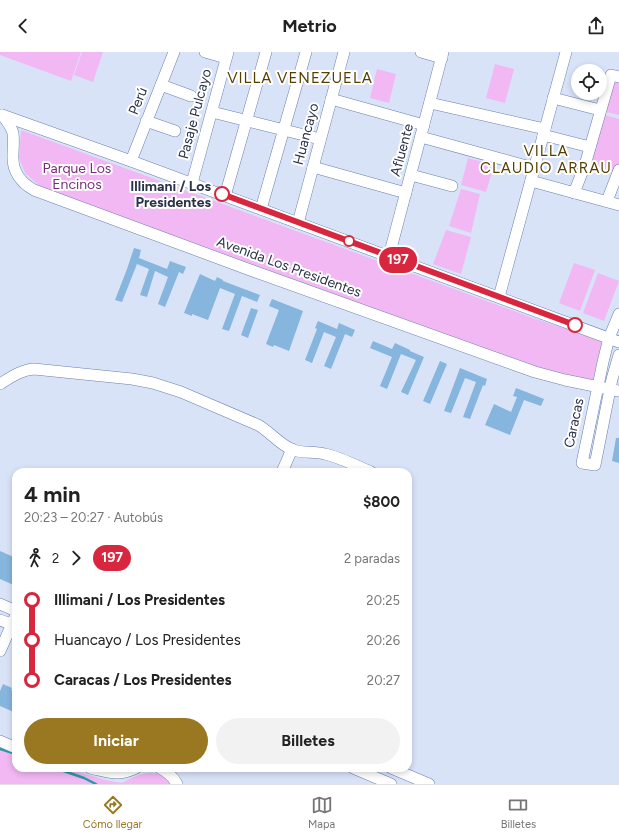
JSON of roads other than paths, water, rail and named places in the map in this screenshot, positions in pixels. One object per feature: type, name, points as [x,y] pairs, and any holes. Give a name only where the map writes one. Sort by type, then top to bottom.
[{"type":"street","name":"Perú","points":[[131,161],[174,52]]},
{"type":"street","points":[[205,52],[227,55]]},
{"type":"street","points":[[225,196],[266,52]]},
{"type":"street","points":[[261,209],[306,52]]},
{"type":"street","name":"Huancayo","points":[[298,223],[344,52]]},
{"type":"street","points":[[422,52],[443,55]]},
{"type":"street","points":[[499,297],[566,52]]},
{"type":"street","name":"Pasaje Pulcayo","points":[[192,183],[227,55]]},
{"type":"street","name":"Afluente","points":[[389,256],[443,55]]},
{"type":"street","points":[[574,192],[585,164],[610,75],[619,77]]},
{"type":"street","points":[[161,85],[191,96]]},
{"type":"street","points":[[553,98],[600,110]]},
{"type":"street","points":[[331,99],[424,125]]},
{"type":"street","points":[[430,103],[544,132],[590,147]]},
{"type":"street","points":[[212,112],[320,139]]},
{"type":"street","name":"Avenida Los Presidentes","points":[[1,115],[192,183],[614,340]]},
{"type":"street","name":"Avenida Los Presidentes","points":[[1,115],[10,125],[14,142],[13,162],[16,173],[22,182],[34,190],[505,362],[550,376],[615,390]]},
{"type":"street","points":[[146,121],[175,131]]},
{"type":"street","points":[[421,137],[534,168]]},
{"type":"street","points":[[313,167],[406,193]]},
{"type":"street","points":[[607,201],[619,170]]},
{"type":"street","points":[[411,174],[452,186]]},
{"type":"street","points":[[531,181],[619,205]]},
{"type":"street","name":"Caracas","points":[[619,314],[614,340],[603,362],[582,463],[595,465],[615,390],[619,355]]},
{"type":"street","points":[[0,384],[21,372],[34,369],[132,379],[153,383],[181,392],[258,424],[283,444],[292,449],[302,452],[327,454],[361,468]]},
{"type":"street","points":[[284,468],[292,449]]},
{"type":"street","points":[[0,604],[12,609]]},
{"type":"street","points":[[0,620],[12,622]]},
{"type":"street","points":[[0,651],[12,628]]},
{"type":"street","points":[[0,741],[12,746]]},
{"type":"street","points":[[110,772],[120,774],[128,772]]},
{"type":"street","points":[[168,772],[177,784]]},
{"type":"street","points":[[362,772],[390,784],[392,772]]},
{"type":"street","points":[[400,772],[429,784]]},
{"type":"waterway","points":[[0,749],[12,753]]},
{"type":"waterway","points":[[67,772],[96,784]]},
{"type":"place","name":"Illimani / Los Presidentes","points":[[222,194]]},
{"type":"district","name":"VILLA VENEZUELA","points":[[300,78]]},
{"type":"district","name":"VILLA CLAUDIO ARRAU","points":[[546,160]]},
{"type":"park label","name":"Parque Los Encinos","points":[[77,176]]}]
